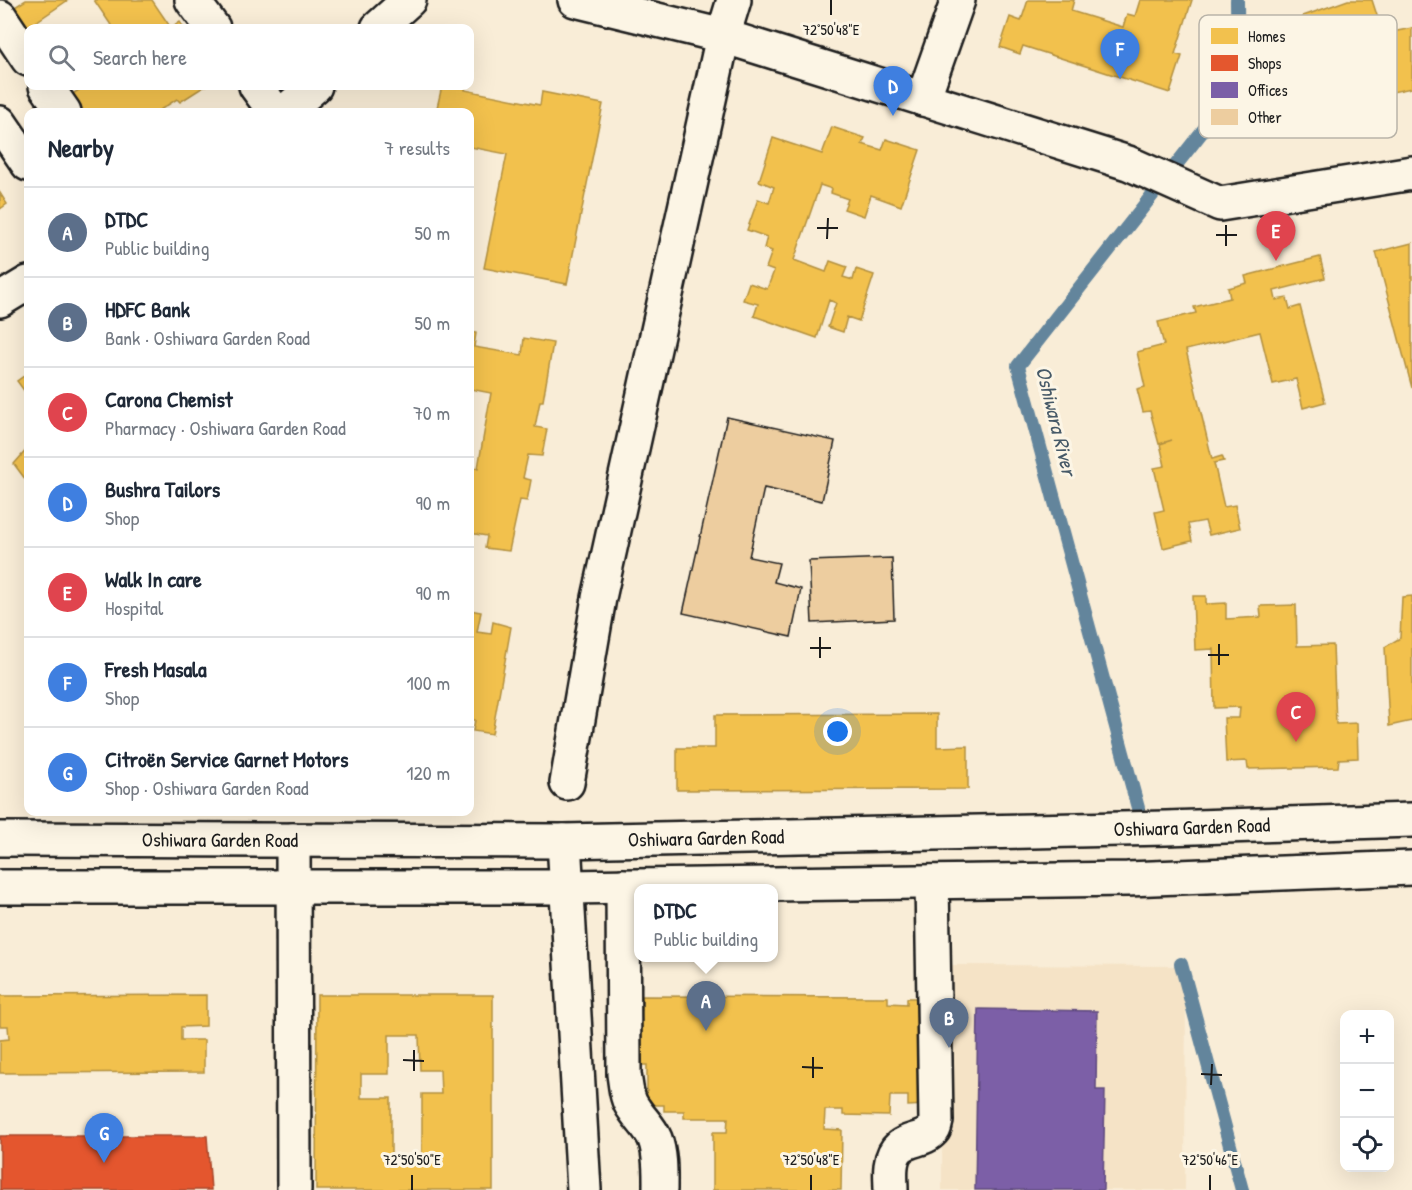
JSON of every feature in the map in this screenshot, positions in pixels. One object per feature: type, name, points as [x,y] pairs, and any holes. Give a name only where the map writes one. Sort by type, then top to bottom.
[{"type":"street","points":[[192,0],[210,24]]},
{"type":"street","points":[[382,24],[409,0]]},
{"type":"street","points":[[575,0],[723,36],[1128,163],[1220,204],[1412,173]]},
{"type":"street","points":[[567,783],[599,598],[723,36],[734,0]]},
{"type":"street","points":[[923,99],[958,0]]},
{"type":"street","points":[[0,17],[24,53]]},
{"type":"street","points":[[49,90],[61,108]]},
{"type":"street","points":[[259,90],[272,108]]},
{"type":"street","points":[[290,108],[310,90]]},
{"type":"street","points":[[0,123],[24,158]]},
{"type":"street","points":[[0,300],[24,285]]},
{"type":"street","name":"Oshiwara Garden Road","points":[[0,839],[564,841],[1166,828],[1412,819]]},
{"type":"street","points":[[293,840],[294,1190]]},
{"type":"street","points":[[564,841],[584,1190]]},
{"type":"street","points":[[778,884],[1127,879],[1412,868]]},
{"type":"street","points":[[891,1190],[891,1164],[897,1150],[905,1142],[926,1136],[933,1130],[936,1121],[932,882]]},
{"type":"street","points":[[623,886],[624,1074],[632,1108],[650,1128],[656,1141],[660,1190]]},
{"type":"street","points":[[0,887],[568,888],[634,886]]},
{"type":"shaded area","points":[[943,965],[1186,966],[1185,1190],[942,1190]]},
{"type":"building: Homes","points":[[26,0],[68,0],[33,24],[24,24],[24,30],[10,10]]},
{"type":"building: Homes","points":[[94,0],[152,0],[168,24],[110,24]]},
{"type":"building: Homes","points":[[1028,0],[1074,0],[1071,11],[1123,27],[1127,14],[1135,16],[1140,0],[1192,0],[1175,54],[1182,56],[1170,93],[1023,46],[1020,54],[1000,47],[1010,17],[1021,21]]},
{"type":"building: Homes","points":[[1348,0],[1372,0],[1377,15],[1306,15]]},
{"type":"building: Homes","points":[[1412,28],[1412,88],[1397,91],[1397,31]]},
{"type":"building: Homes","points":[[79,90],[199,90],[180,102],[177,99],[163,108],[69,108],[63,100]]},
{"type":"building: Homes","points":[[441,90],[465,90],[540,105],[542,92],[603,104],[567,284],[484,268],[507,154],[474,148],[474,108],[437,108]]},
{"type":"building: Homes","points":[[832,127],[865,138],[862,144],[882,150],[886,139],[920,150],[901,206],[871,195],[864,216],[844,209],[848,199],[831,193],[832,189],[820,185],[794,260],[826,272],[830,261],[847,267],[843,277],[853,280],[856,269],[874,275],[859,321],[847,317],[843,332],[828,327],[836,303],[829,300],[817,338],[754,316],[758,304],[743,300],[749,283],[767,289],[774,271],[766,268],[772,251],[764,248],[767,237],[747,230],[758,199],[769,203],[774,187],[759,181],[773,138],[822,154]]},
{"type":"building: Homes","points":[[0,193],[7,204],[0,209]]},
{"type":"building: Homes","points":[[1412,243],[1412,388],[1376,252]]},
{"type":"building: Homes","points":[[1320,257],[1325,278],[1274,291],[1276,300],[1287,298],[1290,309],[1300,306],[1325,402],[1303,408],[1296,379],[1273,384],[1260,332],[1186,350],[1212,459],[1222,456],[1224,461],[1214,463],[1224,507],[1235,505],[1240,528],[1209,535],[1205,521],[1188,524],[1192,541],[1163,548],[1155,512],[1164,510],[1154,468],[1165,466],[1160,444],[1172,440],[1159,444],[1150,411],[1143,412],[1137,389],[1145,387],[1137,352],[1164,345],[1158,322],[1196,313],[1194,307],[1230,298],[1228,288],[1247,283],[1245,276]]},
{"type":"building: Homes","points":[[524,338],[553,343],[543,401],[540,401],[535,427],[547,429],[542,456],[528,455],[523,478],[531,480],[527,501],[520,500],[509,551],[485,548],[487,536],[474,534],[474,468],[478,468],[491,393],[474,390],[474,347],[522,355]]},
{"type":"building: Homes","points":[[24,376],[24,391],[17,381]]},
{"type":"building: Homes","points":[[24,453],[24,478],[14,464]]},
{"type":"building: Homes","points":[[1193,596],[1206,596],[1206,604],[1226,603],[1226,619],[1261,617],[1260,606],[1296,605],[1297,646],[1333,645],[1336,724],[1357,723],[1358,758],[1339,759],[1338,767],[1248,769],[1247,761],[1226,762],[1224,718],[1239,718],[1240,707],[1214,708],[1213,649],[1195,650]]},
{"type":"building: Homes","points":[[1412,596],[1412,721],[1389,726],[1385,647],[1400,638],[1402,597]]},
{"type":"building: Homes","points":[[474,611],[481,612],[477,632],[491,634],[493,622],[511,627],[492,734],[474,731]]},
{"type":"building: Homes","points":[[937,714],[937,747],[968,746],[968,789],[677,790],[677,748],[715,748],[715,715]]},
{"type":"building: Homes","points":[[206,995],[206,1026],[181,1027],[181,1040],[204,1040],[204,1072],[0,1073],[0,1040],[9,1039],[8,1026],[0,1026],[0,996]]},
{"type":"building: Homes","points":[[317,995],[493,995],[493,1190],[316,1190]],"holes":[[[389,1035],[419,1035],[420,1070],[440,1070],[441,1094],[422,1094],[422,1165],[391,1165],[391,1098],[361,1098],[361,1074],[389,1074]]]},
{"type":"building: Homes","points":[[642,996],[888,997],[888,1003],[907,1004],[907,998],[926,998],[926,1105],[908,1106],[908,1096],[890,1096],[889,1116],[843,1115],[843,1110],[825,1110],[824,1129],[842,1130],[841,1190],[713,1190],[713,1132],[727,1132],[728,1118],[684,1118],[684,1111],[664,1111],[664,1105],[647,1105],[647,1065],[636,1065],[636,1010],[642,1010]]},
{"type":"building: Shops","points":[[0,1136],[207,1136],[211,1190],[0,1190]]},
{"type":"building: Offices","points":[[978,1009],[1097,1011],[1096,1090],[1105,1090],[1103,1190],[975,1190]]},
{"type":"building: Other","points":[[727,417],[835,441],[822,501],[764,488],[749,557],[779,563],[774,582],[801,589],[791,637],[683,613]]},
{"type":"building: Other","points":[[892,558],[894,619],[812,623],[809,561]]},
{"type":"waterway","name":"Oshiwara River","points":[[1237,0],[1237,15]]},
{"type":"waterway","name":"Oshiwara River","points":[[1138,808],[1018,366],[1199,136]]},
{"type":"waterway","name":"Oshiwara River","points":[[1181,964],[1242,1190]]},
{"type":"place","name":"Fresh Masala","points":[[1120,79]]},
{"type":"place","name":"Bushra Tailors","points":[[893,116]]},
{"type":"place","name":"Walk In care","points":[[1276,261]]},
{"type":"place","name":"Carona Chemist","points":[[1296,742]]},
{"type":"place","name":"DTDC","points":[[706,1031]]},
{"type":"place","name":"HDFC Bank","points":[[949,1048]]},
{"type":"place","name":"Citroën Service Garnet Motors","points":[[104,1163]]}]
